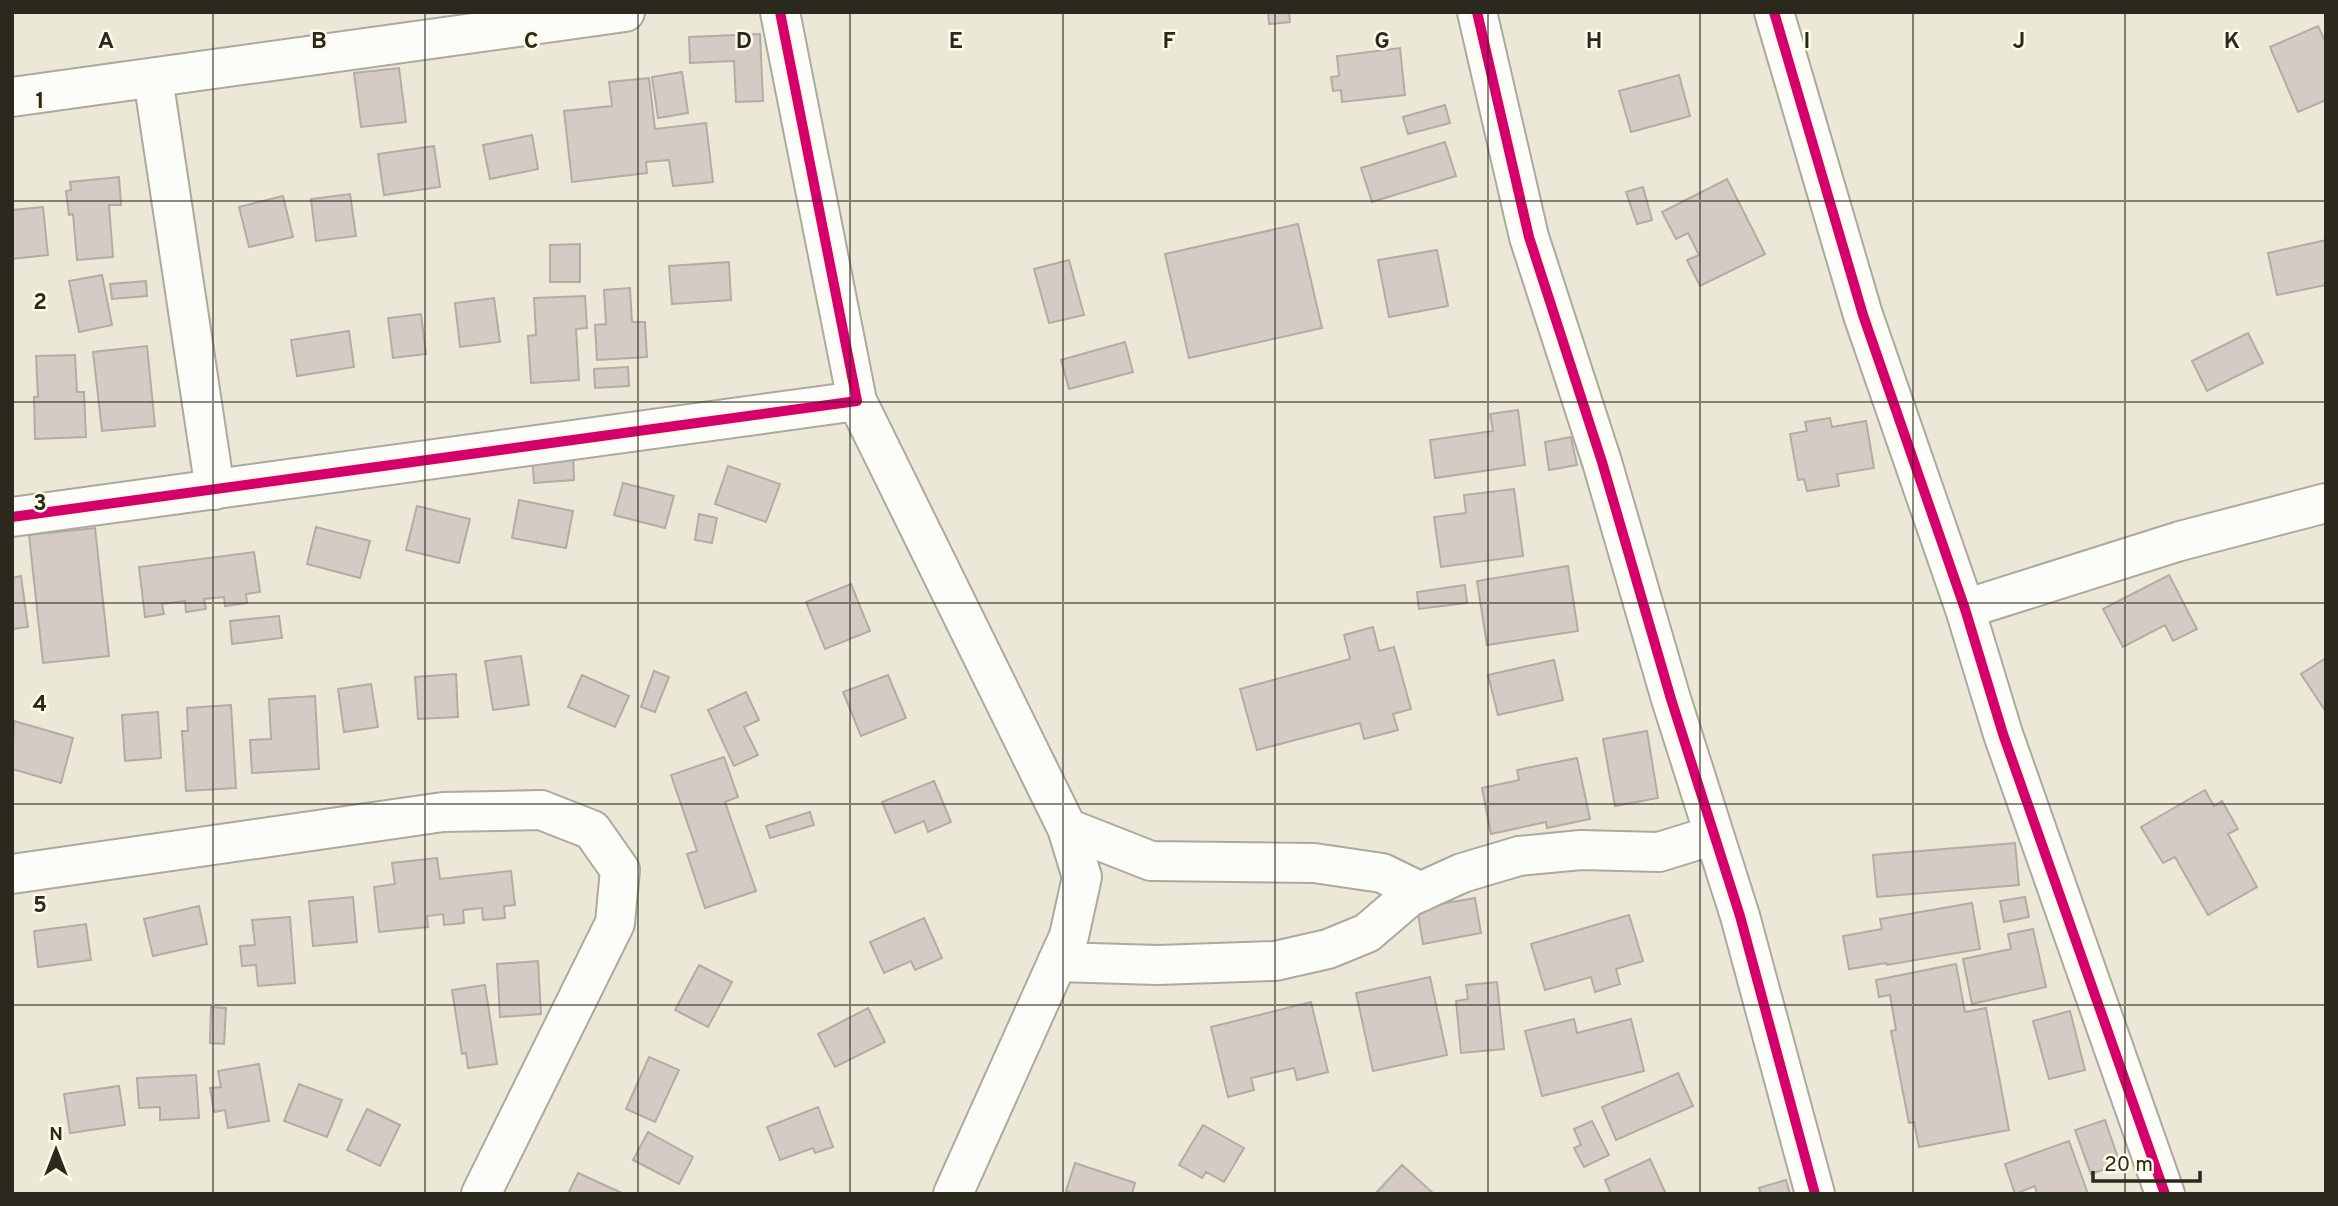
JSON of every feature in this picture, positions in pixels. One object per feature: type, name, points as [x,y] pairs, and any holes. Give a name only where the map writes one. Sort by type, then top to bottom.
[{"type":"street","points":[[12,97],[562,17],[625,12]]},
{"type":"street","points":[[780,12],[857,401],[1067,828],[1082,877],[1069,936],[953,1194]]},
{"type":"street","points":[[1477,12],[1529,237],[1602,462],[1671,699],[1740,916],[1815,1194]]},
{"type":"street","points":[[1774,12],[1863,314],[1965,608],[2003,734],[2165,1194]]},
{"type":"street","points":[[153,78],[215,490]]},
{"type":"street","points":[[12,517],[857,401]]},
{"type":"street","points":[[1965,608],[2180,541],[2326,503]]},
{"type":"street","points":[[12,874],[443,812],[541,810],[592,830],[620,870],[615,923],[481,1194]]},
{"type":"street","points":[[1067,828],[1151,861],[1314,863],[1382,873],[1421,892]]},
{"type":"street","points":[[1057,962],[1158,965],[1275,961],[1328,949],[1367,933],[1409,897],[1462,873],[1520,856],[1581,850],[1660,852],[1714,835]]},
{"type":"building","points":[[1268,12],[1289,12],[1290,22],[1269,24]]},
{"type":"building","points":[[2318,26],[2326,43],[2326,100],[2298,112],[2270,47]]},
{"type":"building","points":[[760,34],[763,101],[736,102],[734,61],[690,63],[689,37]]},
{"type":"building","points":[[1400,48],[1405,95],[1342,102],[1341,90],[1333,91],[1331,77],[1339,76],[1337,56]]},
{"type":"building","points":[[399,68],[406,122],[361,127],[354,73]]},
{"type":"building","points":[[682,72],[688,113],[658,118],[652,77]]},
{"type":"building","points":[[1679,75],[1690,116],[1631,132],[1619,91]]},
{"type":"building","points":[[649,78],[655,129],[706,123],[713,182],[673,186],[669,160],[646,162],[647,173],[572,182],[564,111],[612,106],[609,82]]},
{"type":"building","points":[[1445,105],[1450,123],[1408,134],[1403,117]]},
{"type":"building","points":[[532,135],[538,169],[490,179],[483,145]]},
{"type":"building","points":[[1445,142],[1456,176],[1372,202],[1361,168]]},
{"type":"building","points":[[434,146],[440,187],[384,195],[378,154]]},
{"type":"building","points":[[119,177],[121,205],[109,205],[113,257],[77,260],[73,214],[69,215],[66,191],[71,190],[70,182]]},
{"type":"building","points":[[1727,179],[1765,254],[1700,286],[1687,260],[1699,255],[1688,233],[1676,239],[1662,212]]},
{"type":"building","points":[[1643,187],[1652,220],[1637,224],[1626,192]]},
{"type":"building","points":[[350,194],[356,236],[316,241],[311,199]]},
{"type":"building","points":[[283,196],[293,237],[249,247],[239,207]]},
{"type":"building","points":[[43,207],[48,255],[12,259],[12,210]]},
{"type":"building","points":[[1298,224],[1322,328],[1189,358],[1165,254]]},
{"type":"building","points":[[2326,240],[2326,285],[2277,295],[2268,253]]},
{"type":"building","points":[[580,244],[580,282],[550,282],[550,245]]},
{"type":"building","points":[[1437,250],[1448,306],[1389,317],[1378,260]]},
{"type":"building","points":[[1069,260],[1084,315],[1049,323],[1034,269]]},
{"type":"building","points":[[729,262],[731,300],[672,304],[669,266]]},
{"type":"building","points":[[102,275],[112,325],[79,332],[69,281]]},
{"type":"building","points":[[146,281],[147,296],[112,299],[110,284]]},
{"type":"building","points":[[630,288],[632,322],[645,322],[647,357],[597,360],[595,325],[606,324],[604,290]]},
{"type":"building","points":[[585,296],[587,328],[576,329],[579,380],[531,383],[528,336],[536,335],[534,298]]},
{"type":"building","points":[[494,298],[500,342],[460,347],[455,303]]},
{"type":"building","points":[[421,314],[426,354],[393,358],[388,318]]},
{"type":"building","points":[[349,331],[354,367],[297,376],[291,340]]},
{"type":"building","points":[[2248,333],[2263,363],[2207,391],[2192,361]]},
{"type":"building","points":[[1125,342],[1133,372],[1069,389],[1061,360]]},
{"type":"building","points":[[147,346],[155,426],[102,431],[93,352]]},
{"type":"building","points":[[75,355],[77,392],[84,392],[86,437],[35,439],[34,397],[38,397],[36,356]]},
{"type":"building","points":[[628,367],[629,386],[595,388],[594,369]]},
{"type":"building","points":[[1518,410],[1525,465],[1435,478],[1430,440],[1493,431],[1490,414]]},
{"type":"building","points":[[1830,418],[1832,427],[1866,421],[1874,468],[1837,474],[1839,486],[1807,491],[1804,479],[1798,480],[1790,434],[1807,431],[1805,422]]},
{"type":"building","points":[[1571,437],[1577,465],[1549,470],[1545,442]]},
{"type":"building","points":[[573,452],[574,480],[534,483],[532,455]]},
{"type":"building","points":[[728,466],[780,484],[766,522],[715,504]]},
{"type":"building","points":[[623,483],[674,496],[665,528],[614,515]]},
{"type":"building","points":[[1514,489],[1523,556],[1441,567],[1434,517],[1466,513],[1464,495]]},
{"type":"building","points":[[519,500],[573,511],[566,548],[512,538]]},
{"type":"building","points":[[417,506],[470,519],[459,563],[406,550]]},
{"type":"building","points":[[699,514],[717,518],[712,543],[695,540]]},
{"type":"building","points":[[316,527],[370,541],[360,578],[307,564]]},
{"type":"building","points":[[95,528],[109,656],[43,663],[29,535]]},
{"type":"building","points":[[254,552],[260,592],[246,594],[247,603],[225,606],[224,597],[204,599],[206,609],[186,612],[185,601],[162,604],[164,614],[145,617],[139,567]]},
{"type":"building","points":[[1568,566],[1578,631],[1487,645],[1477,581]]},
{"type":"building","points":[[2169,575],[2197,629],[2173,641],[2165,625],[2123,647],[2103,609]]},
{"type":"building","points":[[21,576],[28,627],[12,629],[12,578]]},
{"type":"building","points":[[851,584],[870,631],[825,649],[806,602]]},
{"type":"building","points":[[1465,585],[1467,603],[1419,609],[1417,592]]},
{"type":"building","points":[[279,616],[282,638],[232,644],[230,621]]},
{"type":"building","points":[[1373,627],[1379,651],[1394,647],[1411,709],[1393,714],[1398,730],[1364,739],[1360,723],[1257,750],[1240,689],[1350,659],[1344,635]]},
{"type":"building","points":[[521,656],[529,705],[493,710],[485,661]]},
{"type":"building","points":[[2326,658],[2326,712],[2301,674]]},
{"type":"building","points":[[1554,660],[1563,700],[1498,715],[1488,675]]},
{"type":"building","points":[[654,671],[669,677],[655,712],[641,707]]},
{"type":"building","points":[[456,674],[458,717],[418,719],[415,677]]},
{"type":"building","points":[[582,675],[629,696],[615,727],[568,707]]},
{"type":"building","points":[[888,675],[906,718],[861,736],[843,692]]},
{"type":"building","points":[[371,684],[378,727],[344,732],[338,689]]},
{"type":"building","points":[[746,692],[759,720],[744,727],[758,755],[734,766],[708,710]]},
{"type":"building","points":[[315,696],[319,769],[252,773],[250,740],[271,739],[269,699]]},
{"type":"building","points":[[231,705],[236,788],[186,791],[182,731],[188,731],[187,708]]},
{"type":"building","points":[[158,712],[161,758],[125,761],[122,715]]},
{"type":"building","points":[[14,721],[73,738],[61,783],[12,769]]},
{"type":"building","points":[[1647,731],[1658,798],[1615,806],[1603,739]]},
{"type":"building","points":[[724,757],[738,797],[725,802],[756,891],[705,908],[687,854],[697,851],[671,775]]},
{"type":"building","points":[[1577,758],[1590,819],[1547,828],[1546,822],[1491,834],[1482,788],[1519,780],[1517,770]]},
{"type":"building","points":[[934,781],[951,822],[928,832],[924,821],[895,833],[882,802]]},
{"type":"building","points":[[2205,790],[2214,806],[2222,801],[2238,829],[2228,834],[2257,887],[2208,915],[2175,857],[2163,863],[2141,827]]},
{"type":"building","points":[[810,812],[814,825],[770,838],[766,826]]},
{"type":"building","points":[[2015,843],[2019,885],[1877,897],[1873,855]]},
{"type":"building","points":[[437,858],[440,879],[511,871],[515,905],[504,906],[505,918],[483,920],[482,908],[463,910],[464,923],[444,925],[443,914],[427,916],[428,927],[379,932],[374,887],[395,884],[392,863]]},
{"type":"building","points":[[353,897],[357,942],[313,946],[309,901]]},
{"type":"building","points":[[2025,897],[2029,917],[2004,922],[2000,901]]},
{"type":"building","points":[[1475,898],[1481,933],[1423,944],[1417,908]]},
{"type":"building","points":[[1972,903],[1980,949],[1849,969],[1843,936],[1882,929],[1880,919]]},
{"type":"building","points":[[199,906],[207,944],[153,956],[144,919]]},
{"type":"building","points":[[1629,915],[1643,961],[1616,969],[1620,984],[1595,992],[1591,977],[1545,990],[1531,944]]},
{"type":"building","points":[[290,917],[295,983],[258,986],[256,965],[242,966],[240,946],[255,945],[252,920]]},
{"type":"building","points":[[924,918],[942,958],[915,970],[911,961],[884,973],[870,942]]},
{"type":"building","points":[[86,924],[91,960],[38,967],[34,931]]},
{"type":"building","points":[[2033,929],[2046,987],[1972,1004],[1963,959],[2011,949],[2008,934]]},
{"type":"building","points":[[538,961],[541,1014],[500,1017],[497,964]]},
{"type":"building","points":[[1956,964],[1965,1012],[1986,1008],[2009,1130],[1919,1147],[1914,1122],[1909,1123],[1891,1031],[1896,1030],[1890,995],[1879,997],[1876,980]]},
{"type":"building","points":[[699,965],[732,982],[708,1027],[675,1010]]},
{"type":"building","points":[[1430,977],[1447,1055],[1373,1071],[1356,993]]},
{"type":"building","points":[[1497,982],[1504,1049],[1461,1053],[1456,1001],[1468,999],[1466,985]]},
{"type":"building","points":[[485,985],[497,1064],[468,1068],[466,1053],[462,1054],[452,990]]},
{"type":"building","points":[[1311,1002],[1328,1072],[1297,1080],[1294,1068],[1251,1078],[1254,1090],[1228,1097],[1211,1027]]},
{"type":"building","points":[[211,1007],[226,1008],[224,1044],[210,1043]]},
{"type":"building","points":[[868,1008],[885,1042],[835,1067],[818,1034]]},
{"type":"building","points":[[2070,1011],[2085,1070],[2049,1079],[2033,1021]]},
{"type":"building","points":[[1574,1019],[1577,1033],[1631,1019],[1644,1071],[1542,1096],[1525,1031]]},
{"type":"building","points":[[649,1057],[679,1070],[655,1122],[626,1109]]},
{"type":"building","points":[[259,1064],[269,1121],[228,1128],[225,1110],[214,1112],[210,1088],[221,1087],[218,1071]]},
{"type":"building","points":[[1678,1073],[1693,1106],[1616,1140],[1602,1107]]},
{"type":"building","points":[[196,1075],[199,1118],[160,1120],[160,1107],[139,1108],[137,1078]]},
{"type":"building","points":[[299,1084],[342,1100],[327,1137],[284,1121]]},
{"type":"building","points":[[119,1086],[125,1125],[70,1133],[64,1094]]},
{"type":"building","points":[[818,1107],[833,1147],[815,1153],[813,1148],[780,1160],[767,1127]]},
{"type":"building","points":[[367,1109],[400,1125],[380,1166],[347,1150]]},
{"type":"building","points":[[2105,1120],[2120,1164],[2091,1174],[2075,1130]]},
{"type":"building","points":[[1592,1121],[1609,1155],[1584,1167],[1574,1148],[1581,1145],[1574,1129]]},
{"type":"building","points":[[1203,1125],[1244,1148],[1224,1182],[1206,1172],[1202,1178],[1179,1165]]},
{"type":"building","points":[[648,1132],[693,1157],[679,1184],[633,1160]]},
{"type":"building","points":[[2069,1141],[2088,1194],[2037,1194],[2035,1186],[2015,1194],[2005,1164]]},
{"type":"building","points":[[1650,1159],[1666,1194],[1611,1194],[1605,1180]]},
{"type":"building","points":[[1075,1163],[1135,1183],[1132,1194],[1074,1194],[1066,1191]]},
{"type":"building","points":[[1402,1165],[1434,1194],[1375,1194]]},
{"type":"building","points":[[578,1173],[624,1194],[568,1194]]},
{"type":"building","points":[[1786,1180],[1790,1194],[1761,1194],[1759,1188]]},
{"type":"cycle path","points":[[12,517],[857,401],[780,12]]},
{"type":"cycle path","points":[[1477,12],[1529,237],[1602,462],[1671,699],[1740,916],[1815,1194]]},
{"type":"cycle path","points":[[1774,12],[1863,315],[1965,609],[2003,734],[2165,1194]]}]
